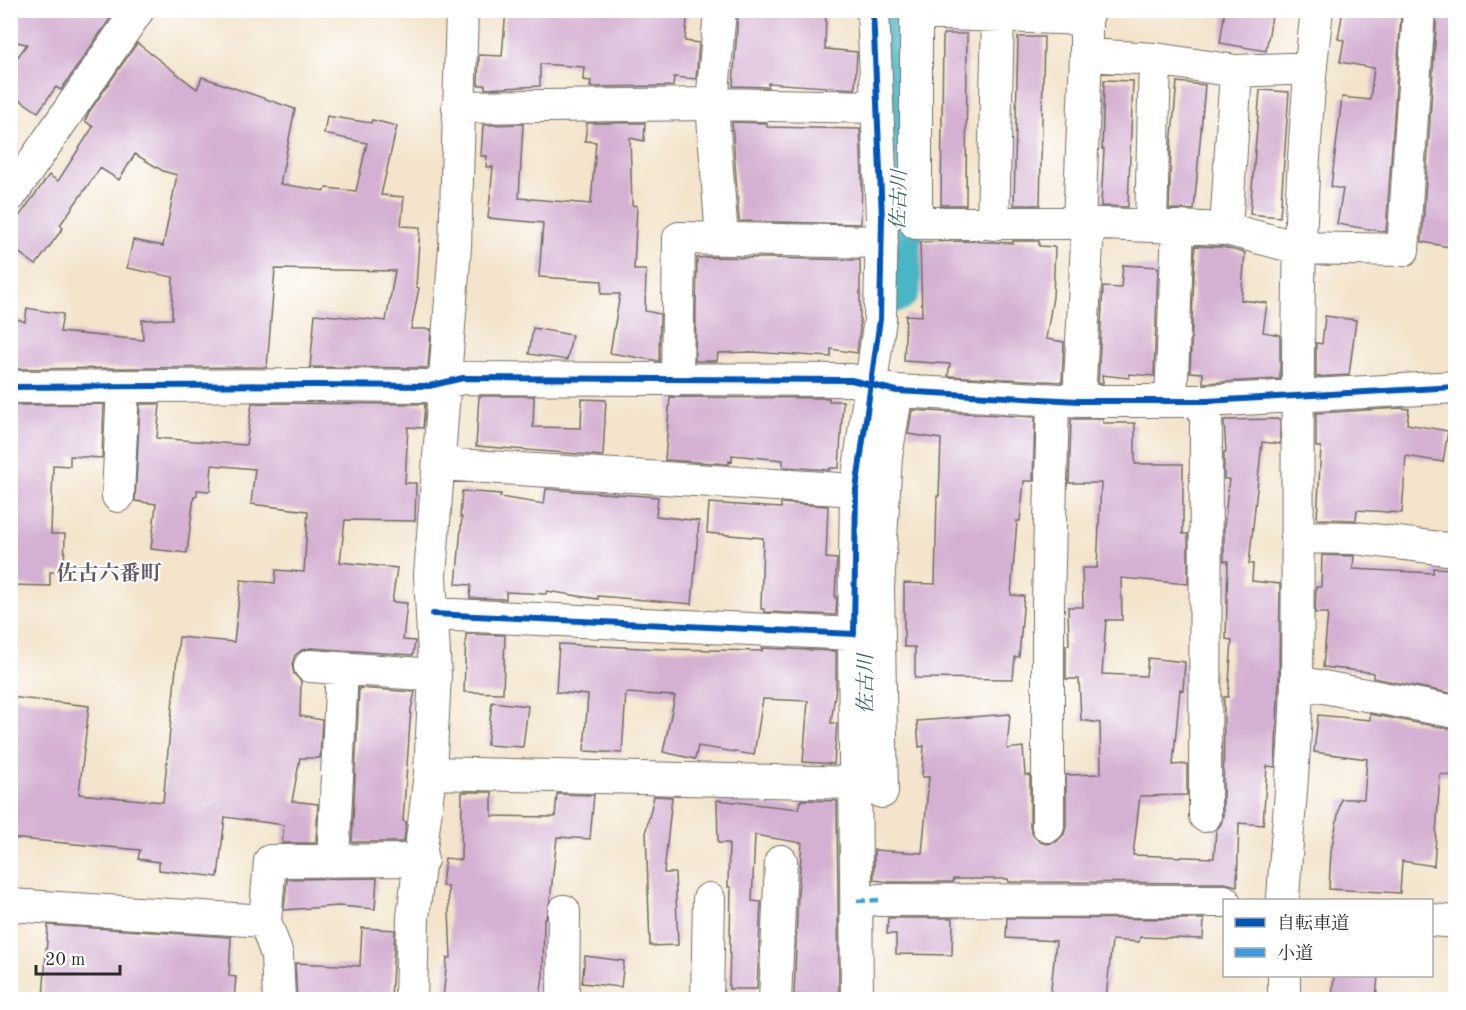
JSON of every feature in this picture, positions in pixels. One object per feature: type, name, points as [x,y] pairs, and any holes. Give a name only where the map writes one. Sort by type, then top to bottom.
[{"type":"street","points":[[10,196],[138,10]]},
{"type":"street","points":[[411,999],[413,917],[422,860],[430,773],[435,675],[430,575],[455,247],[462,10]]},
{"type":"street","points":[[720,10],[712,104],[722,238]]},
{"type":"street","points":[[857,999],[886,456],[880,319],[882,242],[873,10]]},
{"type":"street","points":[[1283,899],[1297,682],[1299,248],[1310,68],[1317,10]]},
{"type":"street","points":[[1048,826],[1048,603],[1083,223],[1088,15],[916,12],[916,223],[1083,223],[1226,229],[1299,248],[1403,250],[1419,10]]},
{"type":"street","points":[[993,224],[1006,14]]},
{"type":"street","points":[[1086,55],[1155,59],[1236,71],[1310,68]]},
{"type":"street","points":[[1155,59],[1165,226],[1171,401]]},
{"type":"street","points":[[1226,229],[1236,71]]},
{"type":"street","points":[[458,107],[712,104],[877,108]]},
{"type":"street","points":[[677,380],[679,238],[882,242]]},
{"type":"street","points":[[10,387],[429,386],[446,384],[463,378],[851,380],[884,388],[1066,400],[1171,401],[1455,387]]},
{"type":"street","points":[[118,496],[123,386]]},
{"type":"street","points":[[869,788],[854,634],[856,490],[884,388]]},
{"type":"street","points":[[1205,816],[1206,400]]},
{"type":"street","points":[[440,464],[856,490]]},
{"type":"street","points":[[1297,537],[1355,538],[1455,550]]},
{"type":"street","points":[[433,614],[854,634]]},
{"type":"street","points":[[310,666],[435,675]]},
{"type":"street","points":[[333,861],[342,669]]},
{"type":"street","points":[[1297,682],[1455,712]]},
{"type":"street","points":[[430,773],[869,788]]},
{"type":"street","points":[[279,999],[277,955],[265,921],[270,861],[422,860]]},
{"type":"street","points":[[775,999],[781,861]]},
{"type":"street","points":[[707,999],[709,899]]},
{"type":"street","points":[[879,900],[1223,901]]},
{"type":"street","points":[[10,905],[265,921]]},
{"type":"street","points":[[562,999],[564,911]]},
{"type":"street","points":[[1433,920],[1455,922]]},
{"type":"street","points":[[1284,977],[1284,999]]},
{"type":"building","points":[[10,10],[116,10],[61,90],[56,87],[38,112],[10,93],[10,68],[27,44],[10,41]]},
{"type":"building","points":[[506,10],[688,10],[685,41],[699,43],[696,79],[674,77],[673,86],[590,87],[591,81],[583,80],[584,67],[540,64],[540,86],[485,89],[485,85],[478,85],[479,55],[502,56]]},
{"type":"building","points":[[797,10],[826,10],[825,49],[857,52],[855,89],[768,83],[768,87],[733,86],[738,12],[797,14]]},
{"type":"building","points":[[1225,10],[1273,10],[1266,51],[1220,43]]},
{"type":"building","points":[[1343,10],[1363,10],[1401,16],[1386,232],[1337,224],[1343,189],[1331,187],[1342,97],[1370,100],[1374,68],[1340,62],[1344,40],[1338,39]]},
{"type":"building","points":[[1437,10],[1455,10],[1453,69],[1455,69],[1455,248],[1422,242]]},
{"type":"building","points":[[943,34],[967,34],[966,205],[941,205]]},
{"type":"building","points":[[1018,37],[1044,37],[1040,205],[1014,205]]},
{"type":"building","points":[[137,43],[197,89],[202,77],[295,109],[280,184],[325,191],[326,188],[356,191],[367,143],[324,134],[327,116],[371,123],[372,120],[397,126],[381,195],[404,197],[401,226],[420,227],[416,287],[419,288],[411,329],[431,329],[428,368],[310,367],[315,314],[386,321],[395,271],[275,269],[267,367],[10,369],[10,316],[25,322],[27,308],[63,314],[60,332],[143,340],[142,320],[172,319],[173,277],[127,268],[133,240],[163,246],[177,175],[163,171],[135,154],[119,180],[100,168],[60,225],[63,228],[36,265],[10,246],[10,229],[49,175],[58,181],[93,127],[85,121],[89,112]]},
{"type":"building","points":[[1104,80],[1133,81],[1128,207],[1101,206]]},
{"type":"building","points":[[1177,82],[1205,85],[1194,210],[1169,209],[1171,146]]},
{"type":"building","points":[[1260,90],[1289,92],[1280,217],[1250,214]]},
{"type":"building","points":[[732,122],[767,123],[767,127],[860,129],[861,224],[739,221]]},
{"type":"building","points":[[587,123],[645,123],[644,141],[630,138],[632,205],[637,206],[634,270],[646,270],[645,311],[660,314],[659,361],[610,353],[620,294],[601,294],[602,281],[539,277],[543,223],[488,218],[493,167],[486,167],[487,156],[481,156],[483,125],[523,124],[519,198],[591,204],[596,142],[585,141]]},
{"type":"building","points":[[1013,241],[1039,241],[1039,246],[1055,247],[1053,297],[1046,339],[1064,342],[1062,382],[948,376],[950,364],[904,361],[906,315],[922,316],[920,242],[1013,243]]},
{"type":"building","points":[[1195,246],[1223,247],[1245,253],[1241,300],[1267,303],[1263,332],[1280,335],[1280,379],[1203,383],[1203,373],[1190,372]]},
{"type":"building","points":[[697,258],[860,260],[860,329],[857,353],[831,349],[831,357],[753,352],[718,353],[717,361],[695,361]]},
{"type":"building","points":[[1123,265],[1158,267],[1154,376],[1129,374],[1129,378],[1102,375],[1103,383],[1098,383],[1103,287],[1121,288]]},
{"type":"building","points":[[1325,316],[1356,320],[1349,375],[1316,377],[1316,343],[1322,344]]},
{"type":"building","points":[[533,328],[572,335],[567,360],[529,354]]},
{"type":"building","points":[[479,396],[534,396],[533,427],[581,428],[582,399],[606,400],[603,456],[476,446]]},
{"type":"building","points":[[670,397],[829,398],[829,401],[843,401],[839,468],[830,468],[830,470],[783,467],[783,460],[732,455],[732,462],[729,461],[729,464],[665,460]]},
{"type":"building","points":[[252,403],[425,404],[423,428],[408,427],[405,483],[416,483],[415,521],[345,520],[340,562],[397,568],[392,602],[407,603],[403,640],[415,641],[413,655],[311,648],[295,655],[292,664],[294,674],[301,681],[300,716],[322,720],[320,758],[300,758],[292,801],[318,804],[316,843],[282,843],[284,825],[225,817],[218,877],[159,870],[159,862],[138,859],[140,850],[10,838],[10,697],[89,706],[79,794],[163,802],[179,637],[234,642],[241,580],[275,583],[276,570],[304,572],[308,511],[251,504],[255,469],[212,465],[210,491],[197,490],[197,496],[194,496],[187,553],[151,549],[156,504],[135,501],[140,404],[160,404],[157,438],[246,445]]},
{"type":"building","points":[[104,404],[102,458],[70,456],[70,466],[53,465],[51,534],[65,534],[64,572],[50,572],[50,586],[10,585],[10,405]]},
{"type":"building","points":[[1409,409],[1407,424],[1448,431],[1443,462],[1406,456],[1402,513],[1357,510],[1356,520],[1317,519],[1321,447],[1316,447],[1316,413]]},
{"type":"building","points":[[912,410],[1035,417],[1033,481],[1024,481],[1020,521],[1017,521],[1011,595],[1024,596],[1019,657],[1015,657],[1013,679],[915,678],[915,647],[904,647],[904,583],[935,584],[941,439],[908,434]]},
{"type":"building","points":[[1071,419],[1103,419],[1103,423],[1135,423],[1135,464],[1183,464],[1183,534],[1188,534],[1188,584],[1121,578],[1122,620],[1106,620],[1102,674],[1146,676],[1148,658],[1185,662],[1183,690],[1180,689],[1173,765],[1187,764],[1187,795],[1140,796],[1133,855],[1214,858],[1216,830],[1223,816],[1224,697],[1228,697],[1232,640],[1226,639],[1228,561],[1224,561],[1224,527],[1229,479],[1224,479],[1224,452],[1226,452],[1224,420],[1280,419],[1280,444],[1262,442],[1249,564],[1253,564],[1252,581],[1280,584],[1275,767],[1267,766],[1263,825],[1239,823],[1237,886],[1224,883],[1009,882],[1008,879],[953,879],[953,882],[874,880],[874,850],[922,853],[929,777],[922,777],[924,746],[919,747],[917,721],[1010,714],[1007,749],[1023,747],[1025,775],[1030,775],[1030,827],[1033,835],[1040,842],[1047,844],[1056,842],[1064,834],[1066,775],[1101,774],[1100,723],[1081,720],[1079,679],[1066,679],[1066,645],[1069,645],[1068,607],[1083,607],[1082,568],[1097,568],[1101,483],[1069,483]]},
{"type":"building","points":[[546,489],[658,497],[656,516],[699,521],[692,604],[598,596],[598,599],[547,591],[546,594],[506,592],[506,599],[470,598],[471,585],[456,584],[462,491],[501,494],[500,497],[544,504]]},
{"type":"building","points":[[709,503],[781,508],[781,503],[828,506],[826,558],[837,559],[836,615],[764,612],[764,609],[761,609],[763,538],[707,533]]},
{"type":"building","points":[[1322,555],[1354,556],[1353,569],[1433,573],[1433,568],[1455,569],[1455,694],[1373,678],[1373,673],[1369,672],[1323,667],[1328,613],[1315,613],[1316,587],[1321,587]]},
{"type":"building","points":[[466,634],[505,635],[503,693],[464,692]]},
{"type":"building","points":[[559,644],[662,649],[762,651],[762,648],[836,651],[836,687],[831,723],[837,723],[834,764],[803,762],[808,701],[763,699],[754,755],[698,746],[695,759],[663,752],[675,696],[626,693],[622,753],[584,751],[588,695],[556,692]]},
{"type":"building","points":[[359,688],[415,692],[411,709],[403,821],[406,822],[404,842],[352,842]]},
{"type":"building","points":[[492,702],[528,706],[523,747],[487,745]]},
{"type":"building","points":[[1370,714],[1455,730],[1453,776],[1440,774],[1434,866],[1402,861],[1400,893],[1329,889],[1331,851],[1341,799],[1364,799],[1367,759],[1314,752],[1318,715],[1370,720]]},
{"type":"building","points":[[462,792],[492,792],[492,816],[555,817],[557,794],[594,795],[590,839],[557,837],[550,901],[546,918],[544,918],[543,976],[540,999],[443,999],[447,958],[451,958],[448,887],[442,886],[445,858],[461,860]]},
{"type":"building","points":[[654,796],[672,797],[664,873],[675,873],[678,945],[650,946],[646,830]]},
{"type":"building","points":[[717,800],[799,809],[801,800],[837,801],[839,995],[794,995],[802,843],[755,835],[752,901],[761,902],[757,989],[729,989],[731,887],[728,887],[729,843],[718,843]]},
{"type":"building","points":[[377,878],[375,909],[339,906],[284,910],[287,879]]},
{"type":"building","points":[[888,918],[953,918],[952,955],[896,954],[896,934],[887,934]]},
{"type":"building","points":[[1007,918],[1204,919],[1203,939],[1140,937],[1139,942],[1112,940],[1106,999],[1050,999],[1056,941],[1006,938]]},
{"type":"building","points":[[48,925],[231,937],[229,976],[236,977],[234,999],[43,999]]},
{"type":"building","points":[[362,928],[395,930],[391,999],[297,999],[295,963],[360,966]]},
{"type":"building","points":[[585,956],[624,961],[621,987],[582,983]]},
{"type":"building","points":[[1334,977],[1378,977],[1376,999],[1332,999]]},
{"type":"waterway","name":"佐古川","points":[[895,287],[901,125],[897,10]]},
{"type":"marked path","points":[[857,901],[879,900]]},
{"type":"cycle path","points":[[433,614],[854,634],[856,490],[880,319],[882,218],[873,10]]},
{"type":"cycle path","points":[[10,387],[429,386],[463,378],[851,380],[897,391],[1079,401],[1206,401],[1456,387]]},
{"type":"district","name":"佐古六番町","points":[[109,573]]}]
